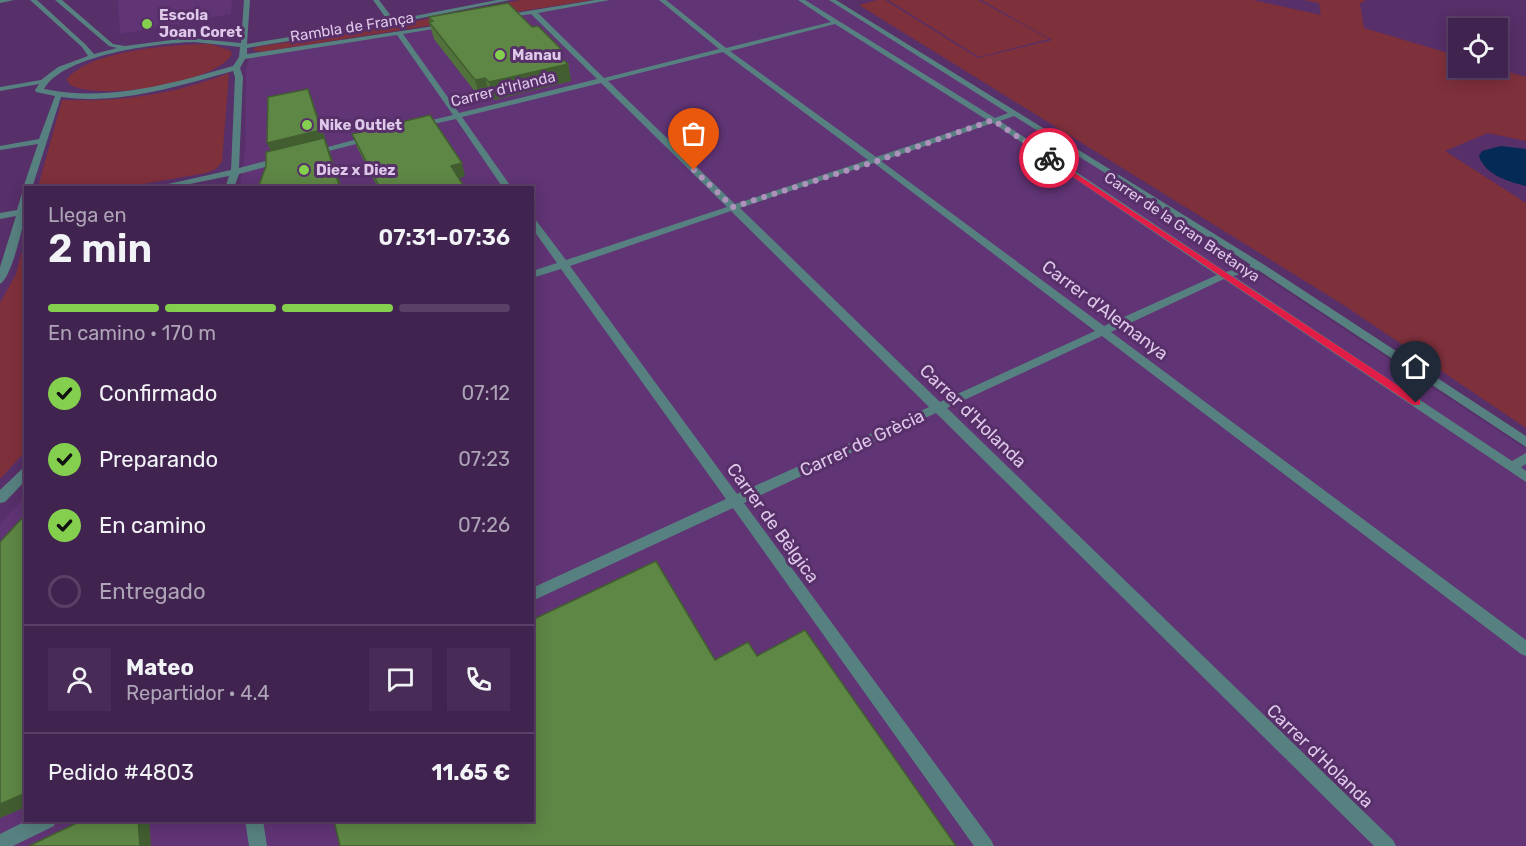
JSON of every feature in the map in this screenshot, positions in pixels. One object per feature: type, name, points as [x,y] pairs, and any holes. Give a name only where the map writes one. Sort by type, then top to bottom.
[{"type":"street","points":[[0,1],[11,0]]},
{"type":"street","points":[[33,0],[84,46],[92,57]]},
{"type":"street","points":[[58,0],[111,45],[124,49]]},
{"type":"street","points":[[0,88],[40,86],[58,96],[81,98],[115,96],[191,81],[236,68],[243,57],[247,0]]},
{"type":"street","points":[[376,0],[392,22]]},
{"type":"street","name":"Rambla de França","points":[[40,86],[64,67],[124,49],[187,40],[243,46],[392,22],[507,0]]},
{"type":"street","points":[[494,18],[607,0]]},
{"type":"street","name":"Carrer d'Alemanya","points":[[662,0],[723,49],[877,161],[1526,649]]},
{"type":"street","name":"Carrer de la Gran Bretanya","points":[[801,0],[993,120],[1526,477]]},
{"type":"street","name":"Carrer de la Gran Bretanya","points":[[832,0],[1260,266],[1526,442]]},
{"type":"street","name":"Carrer d'Holanda","points":[[533,12],[600,80],[1388,846]]},
{"type":"street","name":"Carrer d'Irlanda","points":[[411,127],[859,17]]},
{"type":"street","name":"Rambla de França","points":[[243,57],[450,25]]},
{"type":"street","points":[[399,33],[507,186]]},
{"type":"street","points":[[230,186],[235,172],[239,77],[236,68]]},
{"type":"street","points":[[0,96],[40,86]]},
{"type":"street","points":[[28,186],[58,96]]},
{"type":"street","points":[[534,274],[1016,114]]},
{"type":"street","points":[[307,154],[376,136]]},
{"type":"street","points":[[0,148],[42,141]]},
{"type":"street","points":[[164,186],[296,157]]},
{"type":"street","points":[[0,216],[23,211],[0,281]]},
{"type":"street","name":"Carrer de Bèlgica","points":[[534,224],[985,846]]},
{"type":"street","name":"Carrer de Grècia","points":[[534,595],[1225,275],[1260,266]]},
{"type":"street","points":[[1512,467],[1526,458]]},
{"type":"street","points":[[0,498],[24,474]]},
{"type":"street","points":[[0,843],[44,822]]},
{"type":"street","points":[[254,822],[258,846]]},
{"type":"shaded area","name":"Escola Joan Coret","points":[[118,0],[232,0],[231,14],[120,34]]},
{"type":"shaded area","points":[[520,0],[592,0],[261,52],[252,50],[256,47],[382,28]]},
{"type":"shaded area","points":[[607,0],[832,0],[1011,110],[1526,449],[1526,846],[0,846],[0,524],[24,498],[24,822],[534,822],[534,186],[240,186],[245,152],[246,69],[250,57]]},
{"type":"shaded area","points":[[885,0],[978,58],[1052,40],[981,0],[1253,0],[1321,15],[1319,3],[1304,0],[1366,0],[1360,4],[1364,28],[1448,53],[1448,78],[1508,78],[1508,72],[1526,77],[1526,141],[1488,133],[1445,151],[1526,203],[1526,428],[1342,304],[859,5]]},
{"type":"shaded area","points":[[888,0],[978,0],[1049,39],[979,57]]},
{"type":"shaded area","points":[[210,44],[230,50],[232,54],[222,65],[204,74],[181,81],[155,87],[104,91],[83,89],[69,84],[67,79],[78,69],[113,55],[156,47]]},
{"type":"shaded area","points":[[229,73],[222,162],[216,169],[206,173],[132,186],[38,186],[62,100],[127,98],[168,91]]},
{"type":"shaded area","points":[[24,243],[24,453],[0,479],[0,303],[16,274]]},
{"type":"water","points":[[1501,146],[1526,149],[1526,186],[1498,177],[1482,163],[1479,156],[1482,151]]},
{"type":"building","name":"Manau","points":[[508,3],[532,27],[538,26],[561,49],[554,51],[568,64],[489,82],[485,78],[475,80],[429,22],[433,21],[429,17]]},
{"type":"building","points":[[308,89],[321,130],[267,143],[268,97]]},
{"type":"building","points":[[430,115],[462,163],[451,166],[464,186],[379,186],[352,134]]},
{"type":"building","points":[[324,138],[339,186],[259,186],[266,166],[266,152]]},
{"type":"building","points":[[24,516],[24,794],[0,804],[0,542]]},
{"type":"building","points":[[656,561],[715,660],[748,642],[757,656],[805,630],[956,846],[340,846],[334,822],[534,822],[534,619]]},
{"type":"building","points":[[79,822],[138,822],[140,846],[29,846]]},
{"type":"way so far","points":[[694,170],[733,207],[877,161],[993,120],[1049,158]]},
{"type":"place","name":"Escola Joan Coret","points":[[147,24]]},
{"type":"place","name":"Manau","points":[[500,55]]},
{"type":"place","name":"Nike Outlet","points":[[307,125]]},
{"type":"place","name":"Diez x Diez","points":[[304,170]]},
{"type":"route","points":[[1049,158],[1416,403]]}]
